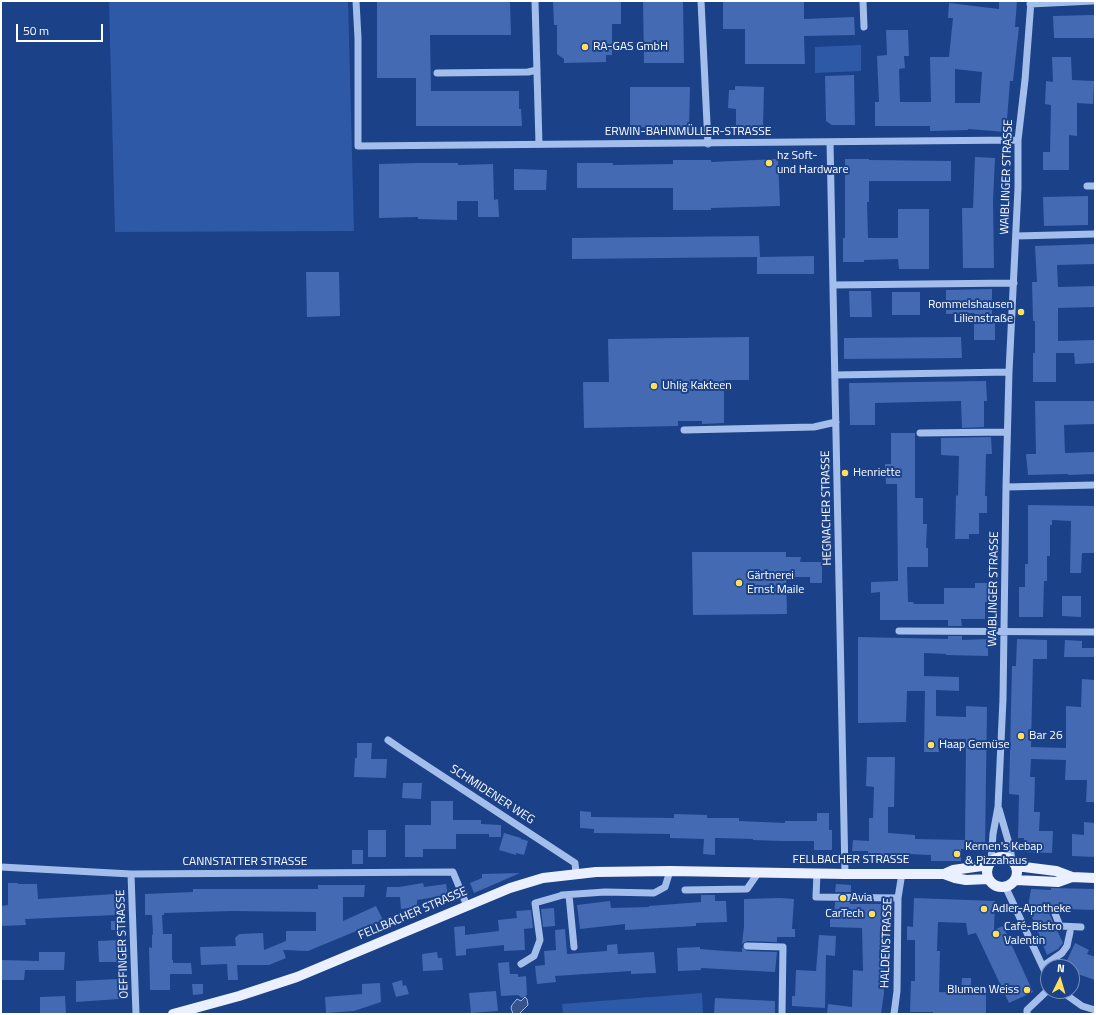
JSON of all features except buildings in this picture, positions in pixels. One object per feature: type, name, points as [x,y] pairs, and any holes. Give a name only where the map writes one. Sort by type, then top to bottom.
[{"type":"main road","points":[[1014,863],[1018,873],[1016,880],[1011,885],[1006,888],[999,888],[992,884],[988,879],[987,874],[990,863],[1001,857],[1006,857],[1014,863],[1056,871],[1072,877],[1095,878]]},
{"type":"main road","name":"FELLBACHER STRASSE","points":[[944,874],[953,870],[990,863]]},
{"type":"main road","name":"FELLBACHER STRASSE","points":[[173,1014],[239,996],[297,977],[510,888],[543,878],[576,873],[670,871],[817,874],[944,874],[966,880],[988,879]]},
{"type":"main road","points":[[1016,880],[1058,882],[1072,877]]},
{"type":"street","name":"ERWIN-BAHNMÜLLER-STRASSE","points":[[356,1],[358,38],[358,146],[1018,140]]},
{"type":"street","points":[[535,1],[539,144]]},
{"type":"street","points":[[702,1],[708,144]]},
{"type":"street","points":[[863,1],[864,27]]},
{"type":"street","points":[[1031,2],[1093,1]]},
{"type":"street","name":"WAIBLINGER STRASSE","points":[[990,863],[998,806],[1003,699],[1007,432],[1018,188],[1018,140],[1025,80],[1031,2]]},
{"type":"street","points":[[437,73],[528,72],[537,70]]},
{"type":"street","name":"HEGNACHER STRASSE","points":[[830,142],[845,874]]},
{"type":"street","points":[[1087,186],[1095,186]]},
{"type":"street","points":[[1016,236],[1095,234]]},
{"type":"street","points":[[834,285],[1014,283]]},
{"type":"street","points":[[835,375],[1009,372]]},
{"type":"street","points":[[684,430],[814,427],[836,422]]},
{"type":"street","points":[[920,433],[1007,432]]},
{"type":"street","points":[[1006,487],[1095,485]]},
{"type":"street","points":[[899,631],[1095,632]]},
{"type":"street","name":"SCHMIDENER WEG","points":[[388,740],[575,863],[576,873]]},
{"type":"street","name":"WAIBLINGER STRASSE","points":[[998,806],[1014,863]]},
{"type":"street","name":"CANNSTATTER STRASSE","points":[[1,867],[131,874],[453,872],[467,906]]},
{"type":"street","points":[[521,964],[534,956],[540,940],[535,903],[565,895],[605,892],[654,893],[666,887],[670,871]]},
{"type":"street","points":[[685,890],[748,889],[758,873]]},
{"type":"street","name":"HALDENSTRASSE","points":[[894,1014],[897,991],[898,898],[902,873]]},
{"type":"street","name":"OEFFINGER STRASSE","points":[[131,874],[136,1014]]},
{"type":"street","points":[[817,874],[816,897],[898,898]]},
{"type":"street","points":[[1006,888],[1040,960]]},
{"type":"street","points":[[565,895],[574,947]]},
{"type":"street","points":[[1054,911],[1060,926],[1081,927]]},
{"type":"street","points":[[1053,959],[1062,953],[1067,946],[1070,932]]},
{"type":"street","points":[[747,946],[783,947],[782,1014]]},
{"type":"street","points":[[1027,1014],[1027,1010],[1040,998]]},
{"type":"street","points":[[1072,999],[1082,1006],[1095,1010]]},
{"type":"shaded area","points":[[109,1],[348,1],[354,231],[115,232]]},
{"type":"shaded area","points":[[861,45],[861,71],[815,73],[815,47]]},
{"type":"shaded area","points":[[702,993],[703,1014],[563,1014],[562,1004]]},
{"type":"shaded area","points":[[525,997],[528,1005],[519,1014],[513,1014],[511,1008],[512,1005],[517,999],[521,1001]]},
{"type":"place","name":"RA-GAS GmbH","points":[[585,47]]},
{"type":"place","name":"hz Soft- und Hardware","points":[[769,163]]},
{"type":"place","name":"Rommelshausen Lilienstraße","points":[[1021,312]]},
{"type":"place","name":"Uhlig Kakteen","points":[[654,386]]},
{"type":"place","name":"Henriette","points":[[845,473]]},
{"type":"place","name":"Gärtnerei Ernst Maile","points":[[739,583]]},
{"type":"place","name":"Bar 26","points":[[1021,736]]},
{"type":"place","name":"Haap Gemüse","points":[[931,745]]},
{"type":"place","name":"Kernen's Kebap & Pizzahaus","points":[[957,854]]},
{"type":"place","name":"Avia","points":[[843,898]]},
{"type":"place","name":"Adler-Apotheke","points":[[984,909]]},
{"type":"place","name":"CarTech","points":[[872,914]]},
{"type":"place","name":"Café-Bistro Valentin","points":[[996,934]]},
{"type":"place","name":"Blumen Weiss","points":[[1027,990]]}]
